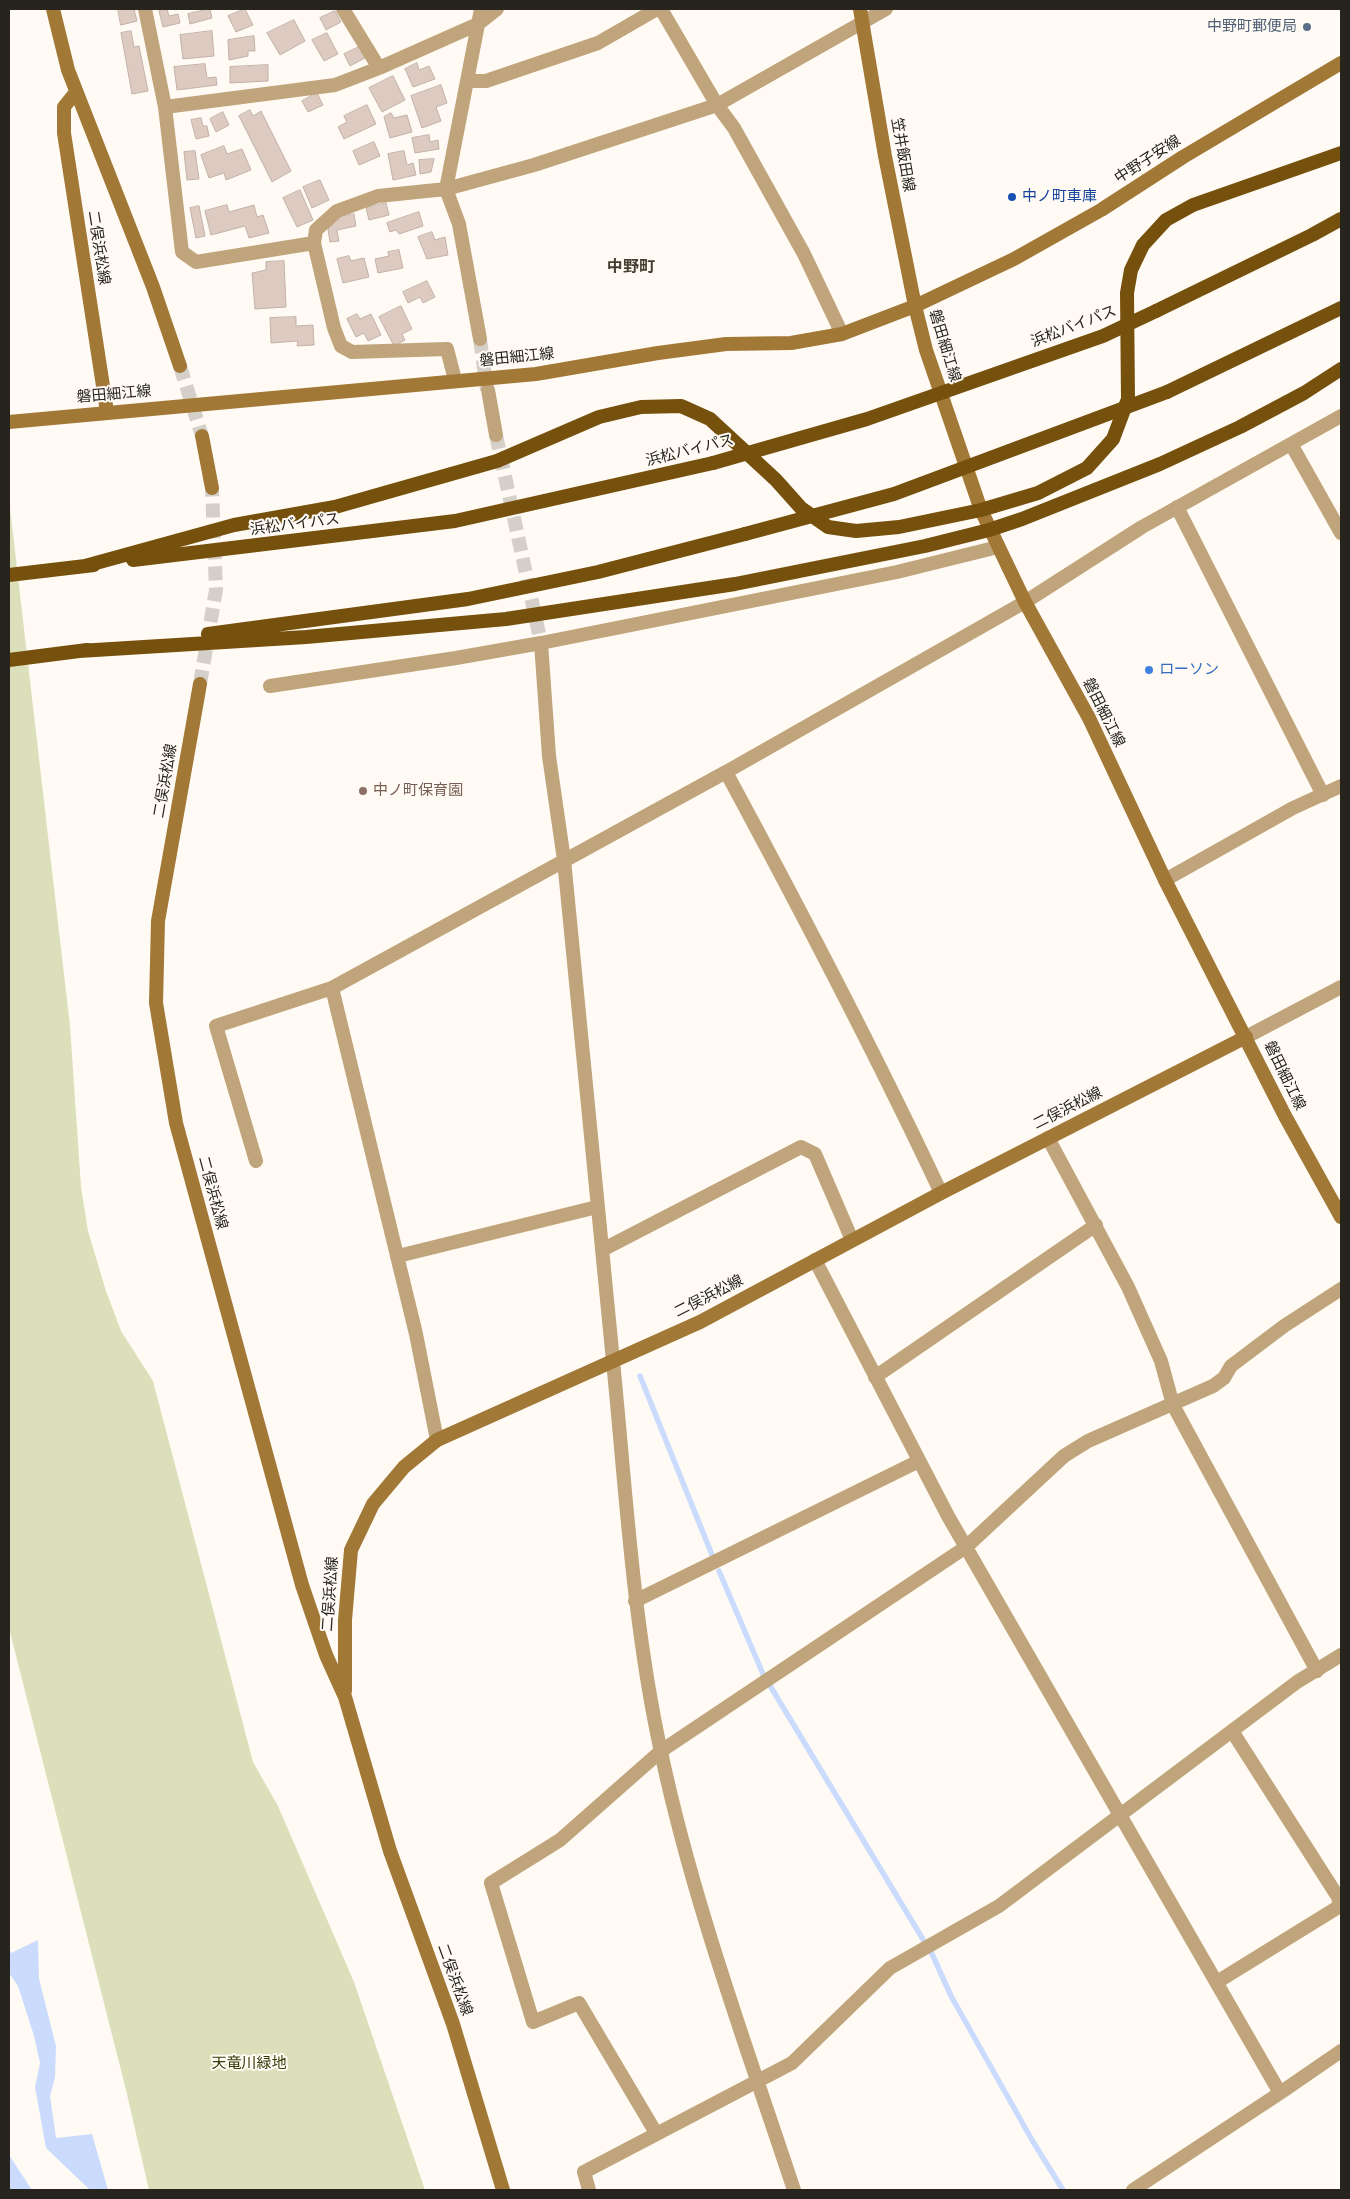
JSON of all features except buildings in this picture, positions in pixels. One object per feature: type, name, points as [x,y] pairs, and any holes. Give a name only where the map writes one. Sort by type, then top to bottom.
[{"type":"highway","points":[[85,566],[234,525],[334,507],[497,461],[599,417],[641,408],[681,406],[710,419],[776,480],[801,508],[828,527],[856,531],[899,527],[981,510],[1038,493],[1087,468],[1113,439],[1128,399],[1127,293],[1131,270],[1143,245],[1166,220],[1193,204],[1341,153]]},
{"type":"highway","name":"浜松バイパス","points":[[9,576],[455,521],[713,463],[867,419],[1103,336],[1312,235],[1341,218]]},
{"type":"highway","points":[[9,660],[468,599],[598,572],[745,534],[894,494],[1167,392],[1341,308]]},
{"type":"highway","points":[[79,651],[306,637],[506,619],[764,578],[849,562],[990,530],[1082,495],[1178,456],[1240,427],[1304,394],[1341,369]]},
{"type":"main road","name":"二俣浜松線","points":[[53,9],[59,39],[76,92],[153,287],[180,366]]},
{"type":"main road","name":"笠井飯田線","points":[[861,16],[885,156],[915,306]]},
{"type":"main road","name":"中野子安線","points":[[915,306],[1014,259],[1101,210],[1183,156],[1341,63]]},
{"type":"main road","name":"二俣浜松線","points":[[76,92],[64,108],[64,133],[106,412]]},
{"type":"main road","name":"磐田細江線","points":[[9,422],[536,374],[726,344],[791,343],[842,334],[915,306],[926,350],[981,510],[990,530],[1025,602],[1089,718],[1165,880],[1285,1116],[1341,1217]]},
{"type":"main road","points":[[202,436],[212,488]]},
{"type":"main road","name":"二俣浜松線","points":[[200,684],[158,922],[156,1003],[176,1123],[302,1585],[326,1655],[344,1697],[390,1851],[453,2024],[503,2190]]},
{"type":"main road","name":"二俣浜松線","points":[[344,1697],[345,1620],[350,1550],[373,1504],[404,1467],[437,1440],[700,1322],[941,1193],[1246,1037]]},
{"type":"street","points":[[145,9],[165,107],[182,252],[196,262],[314,242]]},
{"type":"street","points":[[343,9],[379,68]]},
{"type":"street","points":[[480,339],[459,224],[446,189],[481,9]]},
{"type":"street","points":[[165,107],[335,85],[379,68],[478,24],[497,9]]},
{"type":"street","points":[[467,80],[486,80],[598,43],[659,9],[717,105],[734,128],[800,246],[842,334]]},
{"type":"street","points":[[455,380],[447,349],[352,352],[341,346],[334,328],[314,242],[316,230],[337,211],[378,196],[446,189],[534,165],[717,105],[861,16],[886,9]]},
{"type":"street","points":[[488,390],[496,435]]},
{"type":"street","points":[[256,1161],[216,1026],[332,988],[726,772],[1025,602],[1142,526],[1341,416]]},
{"type":"street","points":[[1291,444],[1341,533]]},
{"type":"street","points":[[1178,507],[1323,795]]},
{"type":"street","points":[[270,686],[541,643],[898,572],[998,546]]},
{"type":"street","points":[[541,643],[549,756],[564,860],[597,1207],[614,1361],[635,1601],[661,1751],[694,1886],[794,2190]]},
{"type":"street","points":[[726,772],[812,932],[897,1099],[941,1193]]},
{"type":"street","points":[[1165,880],[1293,808],[1341,786]]},
{"type":"street","points":[[1246,1037],[1341,987]]},
{"type":"street","points":[[332,988],[398,1256],[437,1440]]},
{"type":"street","points":[[1048,1138],[1128,1287],[1161,1361],[1173,1405],[1317,1671]]},
{"type":"street","points":[[602,1250],[801,1147],[815,1154],[852,1240]]},
{"type":"street","points":[[398,1256],[597,1207]]},
{"type":"street","points":[[875,1377],[1096,1225]]},
{"type":"street","points":[[815,1260],[948,1516],[1280,2093]]},
{"type":"street","points":[[656,2132],[579,2004],[533,2022],[491,1883],[560,1840],[661,1751],[966,1546],[1064,1456],[1088,1441],[1213,1386],[1224,1378],[1231,1366],[1284,1326],[1341,1289]]},
{"type":"street","points":[[635,1601],[919,1461]]},
{"type":"street","points":[[589,2190],[584,2172],[656,2132],[792,2063],[890,1968],[998,1906],[1297,1682],[1341,1655]]},
{"type":"street","points":[[1217,1982],[1340,1906],[1338,1898],[1232,1731]]},
{"type":"street","points":[[1133,2190],[1341,2051]]},
{"type":"green space","name":"天竜川緑地","points":[[9,499],[70,1026],[81,1187],[88,1231],[106,1291],[121,1331],[153,1381],[253,1762],[278,1806],[354,1982],[425,2190],[149,2190],[126,2090],[9,1628]]},
{"type":"water","points":[[38,1940],[39,1979],[56,2046],[55,2077],[50,2096],[56,2138],[92,2134],[108,2190],[90,2190],[46,2148],[35,2087],[40,2063],[34,2036],[18,1986],[9,1973],[9,1948],[11,1953]]},
{"type":"water","points":[[9,2155],[32,2190],[9,2190]]},
{"type":"waterway","points":[[640,1376],[712,1555]]},
{"type":"waterway","points":[[719,1571],[763,1674]]},
{"type":"waterway","points":[[769,1684],[933,1956],[951,1996],[1032,2140],[1063,2190]]},
{"type":"tunnel","points":[[480,339],[487,390]]},
{"type":"tunnel","points":[[180,366],[202,436]]},
{"type":"tunnel","points":[[496,435],[541,643]]},
{"type":"tunnel","points":[[200,684],[216,590],[212,488]]},
{"type":"place","name":"中野町郵便局","points":[[1307,27]]},
{"type":"place","name":"中ノ町車庫","points":[[1012,197]]},
{"type":"place","name":"ローソン","points":[[1149,670]]},
{"type":"place","name":"中ノ町保育園","points":[[363,791]]},
{"type":"district","name":"中野町","points":[[631,268]]}]
